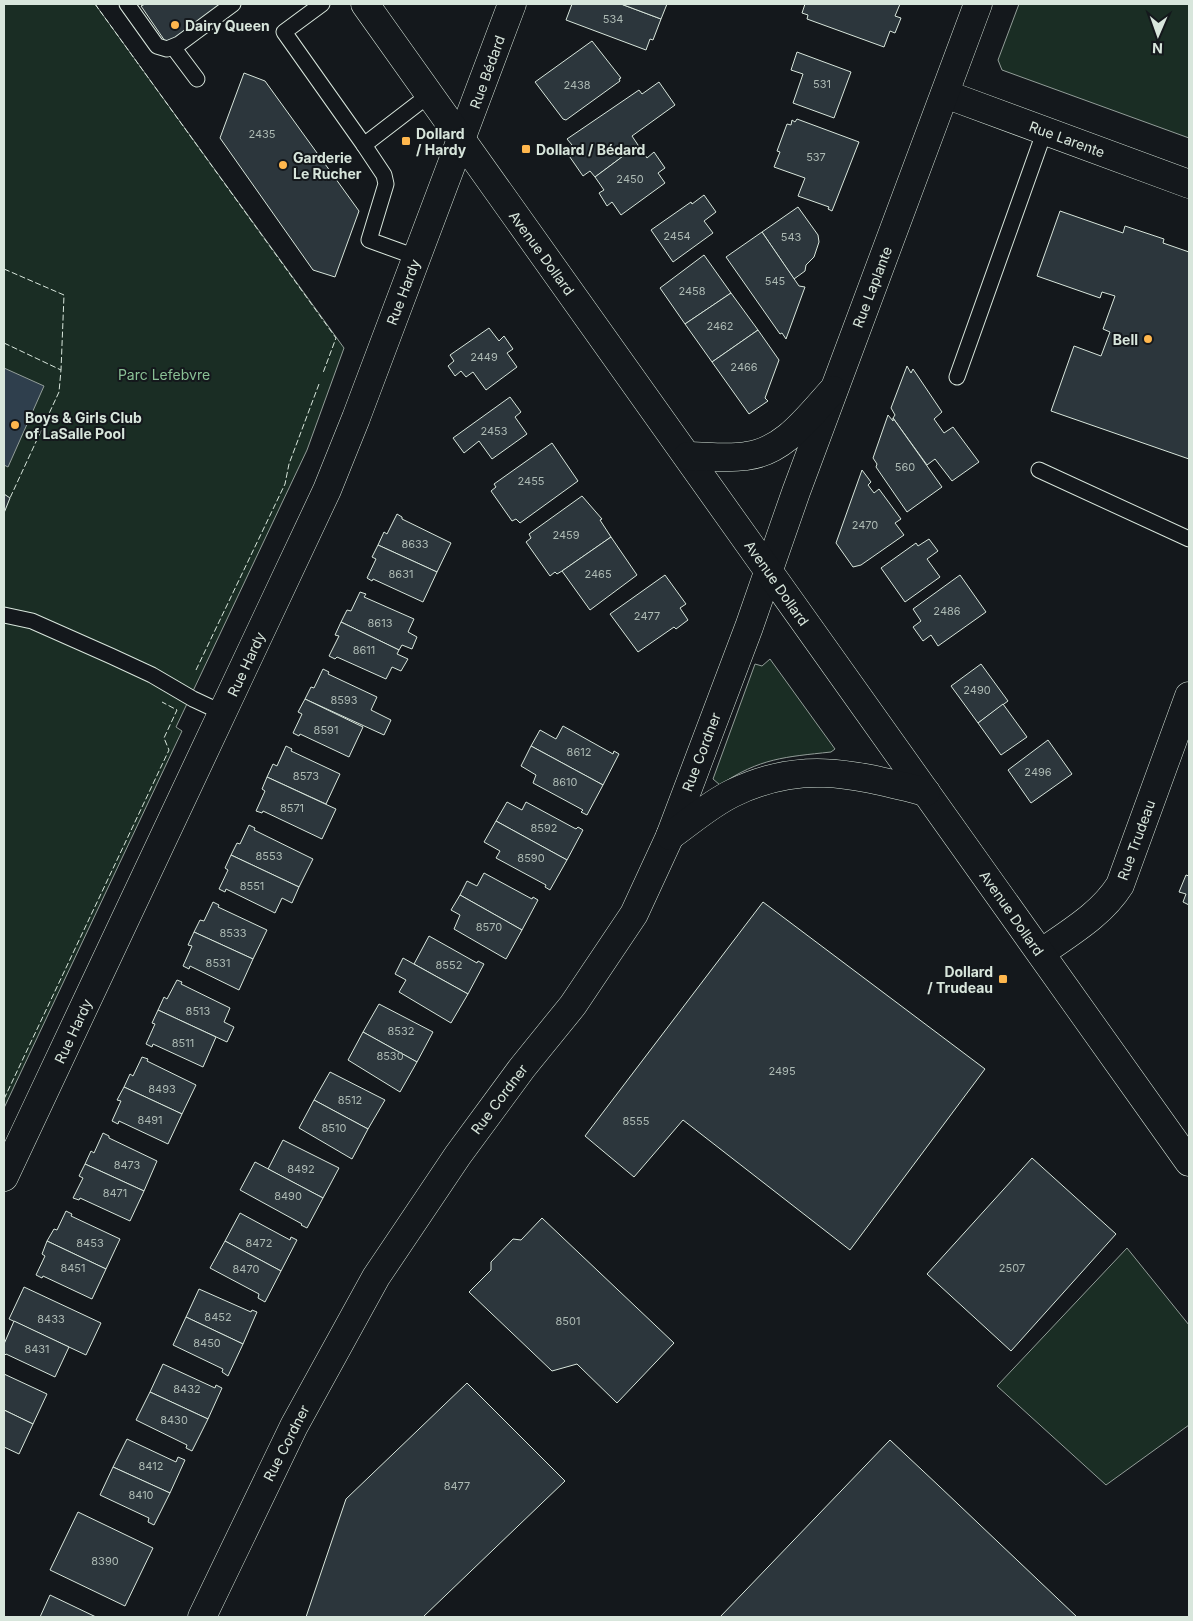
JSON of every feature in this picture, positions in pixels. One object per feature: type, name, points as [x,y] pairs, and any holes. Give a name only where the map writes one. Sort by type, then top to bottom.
[{"type":"street","name":"Avenue Dollard","points":[[365,4],[1189,1162]]},
{"type":"street","name":"Rue Bédard","points":[[461,140],[512,4]]},
{"type":"street","name":"Rue Laplante","points":[[769,571],[833,390],[978,4]]},
{"type":"street","name":"Rue Larente","points":[[945,94],[1189,184]]},
{"type":"street","name":"Rue Hardy","points":[[4,1177],[327,490],[461,140]]},
{"type":"street","points":[[688,456],[746,456],[766,452],[790,435],[833,390]]},
{"type":"street","name":"Rue Cordner","points":[[202,1617],[294,1426],[367,1294],[430,1194],[522,1068],[573,1005],[620,939],[634,914],[670,836],[769,571]]},
{"type":"street","name":"Rue Trudeau","points":[[1041,953],[1100,909],[1111,899],[1120,885],[1189,696]]},
{"type":"street","points":[[670,836],[732,794],[757,784],[798,774],[839,772],[926,792]]},
{"type":"lane","points":[[127,4],[158,46],[167,49],[173,47],[233,4]]},
{"type":"lane","points":[[322,4],[284,32],[384,175],[386,184],[369,240],[416,257]]},
{"type":"lane","points":[[173,47],[197,79]]},
{"type":"lane","points":[[364,145],[429,95]]},
{"type":"lane","points":[[957,377],[1045,130]]},
{"type":"lane","points":[[1040,470],[1189,539]]},
{"type":"lane","points":[[4,615],[32,622],[111,656],[152,675],[193,699],[223,713]]},
{"type":"green space","name":"Parc Lefebvre","points":[[4,4],[95,4],[344,348],[307,450],[176,727],[182,731],[4,1108]]},
{"type":"green space","points":[[1019,4],[1189,4],[1189,138],[1002,70],[998,60]]},
{"type":"green space","points":[[770,659],[835,749],[831,752],[773,760],[748,769],[720,785],[713,779],[755,664],[762,666]]},
{"type":"green space","points":[[1127,1248],[1189,1325],[1189,1425],[1106,1485],[997,1386]]},
{"type":"water","name":"Boys & Girls Club of LaSalle Pool","points":[[4,368],[44,386],[8,467],[4,465]]},
{"type":"building","name":"Dairy Queen","points":[[145,4],[226,4],[167,44],[141,6]]},
{"type":"building","points":[[572,4],[621,4],[661,19],[653,40],[650,39],[646,50],[566,20]]},
{"type":"building","points":[[621,4],[667,4],[661,19]]},
{"type":"building","points":[[805,4],[900,4],[895,16],[901,18],[895,33],[890,31],[884,47],[807,19],[808,15],[802,13]]},
{"type":"building","points":[[592,41],[621,78],[619,79],[620,81],[566,120],[563,119],[535,82]]},
{"type":"building","points":[[797,52],[851,72],[834,118],[793,103],[803,74],[791,70]]},
{"type":"building","name":"Garderie Le Rucher","points":[[244,73],[265,81],[359,211],[335,277],[313,270],[220,138]]},
{"type":"building","points":[[659,82],[675,105],[632,136],[638,145],[595,177],[590,171],[583,176],[565,150],[572,145],[567,139],[639,90],[642,94]]},
{"type":"building","points":[[797,119],[859,142],[832,211],[828,209],[829,207],[798,196],[805,178],[774,167],[780,152],[777,151],[787,124],[791,125],[792,120],[795,122]]},
{"type":"building","points":[[638,145],[647,158],[654,152],[665,168],[658,173],[665,183],[621,215],[612,202],[607,206],[599,193],[604,190],[595,177]]},
{"type":"building","points":[[704,195],[716,212],[704,221],[713,233],[673,262],[651,230]]},
{"type":"building","points":[[798,207],[818,235],[819,242],[814,257],[806,265],[805,271],[794,279],[762,232]]},
{"type":"building","name":"Bell","points":[[1060,211],[1123,233],[1125,226],[1164,239],[1163,243],[1189,252],[1189,459],[1051,411],[1074,346],[1101,356],[1110,332],[1103,329],[1115,296],[1102,292],[1100,298],[1037,276]]},
{"type":"building","points":[[762,232],[799,286],[805,287],[786,339],[782,333],[780,334],[726,257]]},
{"type":"building","points":[[704,255],[731,293],[685,324],[660,288]]},
{"type":"building","points":[[731,293],[758,330],[712,362],[685,324]]},
{"type":"building","points":[[489,328],[499,341],[504,336],[513,349],[507,353],[517,367],[486,390],[473,372],[466,377],[461,371],[455,376],[448,366],[454,361],[450,355]]},
{"type":"building","points":[[758,330],[779,360],[765,398],[768,401],[749,414],[712,362]]},
{"type":"building","points":[[907,366],[911,373],[913,369],[942,412],[934,419],[944,433],[953,427],[979,462],[952,481],[935,459],[927,465],[893,418],[895,415],[891,408]]},
{"type":"building","points":[[510,397],[521,412],[515,417],[527,434],[492,459],[479,441],[464,453],[453,438]]},
{"type":"building","points":[[888,415],[893,421],[893,418],[942,487],[907,512],[876,467],[877,464],[873,458]]},
{"type":"building","points":[[552,443],[578,481],[520,523],[516,519],[512,521],[491,491],[496,487],[494,484]]},
{"type":"building","points":[[862,470],[871,482],[868,485],[874,493],[879,489],[901,519],[895,523],[904,535],[861,565],[853,567],[836,543]]},
{"type":"building","points":[[4,494],[10,498],[4,513]]},
{"type":"building","points":[[582,496],[602,519],[600,520],[611,537],[562,571],[557,574],[555,572],[550,576],[526,542],[531,538],[529,534]]},
{"type":"building","points":[[397,514],[402,519],[451,543],[437,572],[378,545],[384,532],[387,534]]},
{"type":"building","points":[[611,537],[637,575],[590,610],[562,571]]},
{"type":"building","points":[[929,539],[938,551],[927,559],[940,577],[905,602],[881,568],[916,543],[918,546]]},
{"type":"building","points":[[378,545],[437,572],[423,602],[367,578],[376,559],[372,557]]},
{"type":"building","points":[[665,575],[686,604],[680,608],[688,620],[676,629],[674,627],[638,652],[610,614]]},
{"type":"building","points":[[960,575],[986,612],[938,646],[931,635],[923,641],[913,627],[921,621],[913,609]]},
{"type":"building","points":[[360,592],[366,594],[364,597],[414,619],[408,632],[417,637],[412,649],[402,645],[399,650],[341,622],[347,610],[351,611]]},
{"type":"building","points":[[341,622],[399,650],[397,654],[408,659],[401,671],[392,667],[386,679],[337,657],[335,659],[329,656],[339,636],[335,635]]},
{"type":"building","points":[[981,664],[1008,701],[978,723],[951,686]]},
{"type":"building","points":[[323,669],[329,672],[328,674],[377,697],[371,710],[391,720],[384,735],[305,699],[311,687],[314,688]]},
{"type":"building","points":[[305,699],[363,727],[349,757],[300,734],[299,736],[293,733],[302,714],[298,712]]},
{"type":"building","points":[[1003,704],[1027,737],[1001,755],[978,723]]},
{"type":"building","points":[[563,726],[613,754],[614,751],[619,754],[603,785],[531,746],[540,730],[556,739]]},
{"type":"building","points":[[1048,740],[1072,774],[1031,803],[1008,770]]},
{"type":"building","points":[[286,746],[292,749],[291,751],[340,774],[326,804],[267,777],[273,764],[277,766]]},
{"type":"building","points":[[531,746],[603,785],[587,815],[581,812],[583,810],[533,783],[536,775],[521,766]]},
{"type":"building","points":[[267,777],[336,809],[322,839],[263,811],[262,813],[256,811],[265,791],[262,789]]},
{"type":"building","points":[[507,802],[522,810],[526,802],[576,829],[578,827],[583,830],[567,860],[496,821]]},
{"type":"building","points":[[496,821],[567,860],[550,890],[545,887],[546,885],[496,858],[500,851],[484,842]]},
{"type":"building","points":[[249,825],[255,828],[254,830],[313,859],[299,887],[231,855],[237,843],[240,844]]},
{"type":"building","points":[[231,855],[299,887],[292,903],[282,898],[275,913],[226,889],[225,892],[219,889],[228,870],[225,868]]},
{"type":"building","points":[[484,873],[532,899],[533,897],[538,900],[522,930],[460,895],[467,881],[477,886]]},
{"type":"building","points":[[1186,875],[1189,876],[1189,905],[1183,902],[1186,894],[1179,892]]},
{"type":"building","points":[[460,895],[522,930],[506,959],[454,929],[460,915],[451,910]]},
{"type":"building","points":[[213,902],[219,905],[218,907],[267,930],[253,959],[194,932],[200,920],[204,921]]},
{"type":"building","points":[[763,902],[985,1069],[850,1250],[683,1120],[634,1177],[585,1136]]},
{"type":"building","points":[[194,932],[253,959],[239,990],[190,966],[189,969],[183,966],[192,946],[188,945]]},
{"type":"building","points":[[429,936],[477,963],[478,961],[484,964],[468,994],[414,964]]},
{"type":"building","points":[[403,958],[468,994],[451,1023],[399,992],[406,980],[395,974]]},
{"type":"building","points":[[177,980],[182,982],[181,984],[230,1008],[224,1022],[234,1027],[227,1042],[158,1010],[164,997],[167,999]]},
{"type":"building","points":[[379,1004],[433,1032],[417,1062],[363,1032]]},
{"type":"building","points":[[158,1010],[216,1037],[203,1067],[153,1044],[152,1047],[146,1044],[155,1024],[152,1023]]},
{"type":"building","points":[[363,1032],[417,1062],[400,1092],[348,1060]]},
{"type":"building","points":[[142,1057],[196,1085],[182,1114],[124,1087],[130,1074],[133,1076]]},
{"type":"building","points":[[330,1072],[385,1100],[368,1129],[314,1100]]},
{"type":"building","points":[[124,1087],[182,1114],[168,1144],[119,1121],[118,1124],[112,1121],[121,1101],[117,1100]]},
{"type":"building","points":[[314,1100],[368,1129],[352,1159],[299,1128]]},
{"type":"building","points":[[103,1133],[109,1136],[109,1138],[157,1161],[144,1191],[85,1164],[91,1151],[94,1153]]},
{"type":"building","points":[[283,1140],[339,1168],[323,1198],[268,1169]]},
{"type":"building","points":[[1032,1158],[1116,1234],[1011,1351],[927,1274]]},
{"type":"building","points":[[255,1162],[323,1198],[307,1228],[240,1190]]},
{"type":"building","points":[[85,1164],[144,1191],[130,1221],[80,1198],[79,1200],[73,1198],[83,1178],[79,1176]]},
{"type":"building","points":[[66,1211],[72,1214],[71,1216],[120,1239],[106,1269],[47,1241],[54,1229],[57,1230]]},
{"type":"building","points":[[240,1213],[290,1240],[291,1237],[297,1240],[281,1271],[225,1241]]},
{"type":"building","points":[[542,1218],[674,1343],[617,1403],[577,1364],[552,1371],[469,1292],[491,1270],[491,1262],[513,1239],[521,1240]]},
{"type":"building","points":[[47,1241],[106,1269],[92,1299],[43,1276],[42,1278],[36,1275],[45,1256],[42,1254]]},
{"type":"building","points":[[225,1241],[281,1271],[265,1302],[258,1298],[259,1294],[210,1268]]},
{"type":"building","points":[[24,1287],[101,1323],[86,1355],[9,1319]]},
{"type":"building","points":[[199,1289],[251,1312],[252,1310],[257,1312],[243,1344],[186,1317]]},
{"type":"building","points":[[186,1317],[243,1344],[228,1376],[222,1372],[223,1369],[173,1345]]},
{"type":"building","points":[[14,1321],[69,1347],[55,1377],[6,1354],[4,1356],[4,1344]]},
{"type":"building","points":[[163,1364],[215,1388],[216,1385],[222,1388],[208,1419],[150,1392]]},
{"type":"building","points":[[4,1374],[47,1394],[33,1424],[4,1410]]},
{"type":"building","points":[[467,1383],[565,1481],[423,1617],[306,1617],[346,1499]]},
{"type":"building","points":[[150,1392],[208,1419],[192,1451],[186,1448],[187,1445],[136,1420]]},
{"type":"building","points":[[4,1410],[33,1424],[19,1454],[4,1447]]},
{"type":"building","points":[[127,1439],[176,1462],[178,1457],[185,1460],[170,1493],[113,1467]]},
{"type":"building","points":[[890,1440],[939,1486],[1077,1617],[720,1617]]},
{"type":"building","points":[[113,1467],[170,1493],[154,1525],[148,1522],[149,1518],[100,1495]]},
{"type":"building","points":[[78,1512],[153,1548],[125,1606],[50,1570]]},
{"type":"building","points":[[50,1595],[96,1617],[40,1617]]},
{"type":"fence","points":[[95,4],[336,338],[323,373]]},
{"type":"fence","points":[[4,269],[64,295],[61,370]]},
{"type":"fence","points":[[4,343],[61,370],[59,392],[10,498]]},
{"type":"fence","points":[[196,670],[285,484],[289,464],[319,384]]},
{"type":"fence","points":[[4,1099],[169,750],[164,738],[177,710],[162,702]]},
{"type":"place","name":"Dairy Queen","points":[[175,25]]},
{"type":"place","name":"Dollard / Hardy","points":[[406,141]]},
{"type":"place","name":"Dollard / Bédard","points":[[526,149]]},
{"type":"place","name":"Garderie Le Rucher","points":[[283,165]]},
{"type":"place","name":"Bell","points":[[1148,339]]},
{"type":"place","name":"Boys & Girls Club of LaSalle Pool","points":[[15,425]]},
{"type":"place","name":"Dollard / Trudeau","points":[[1003,979]]}]
